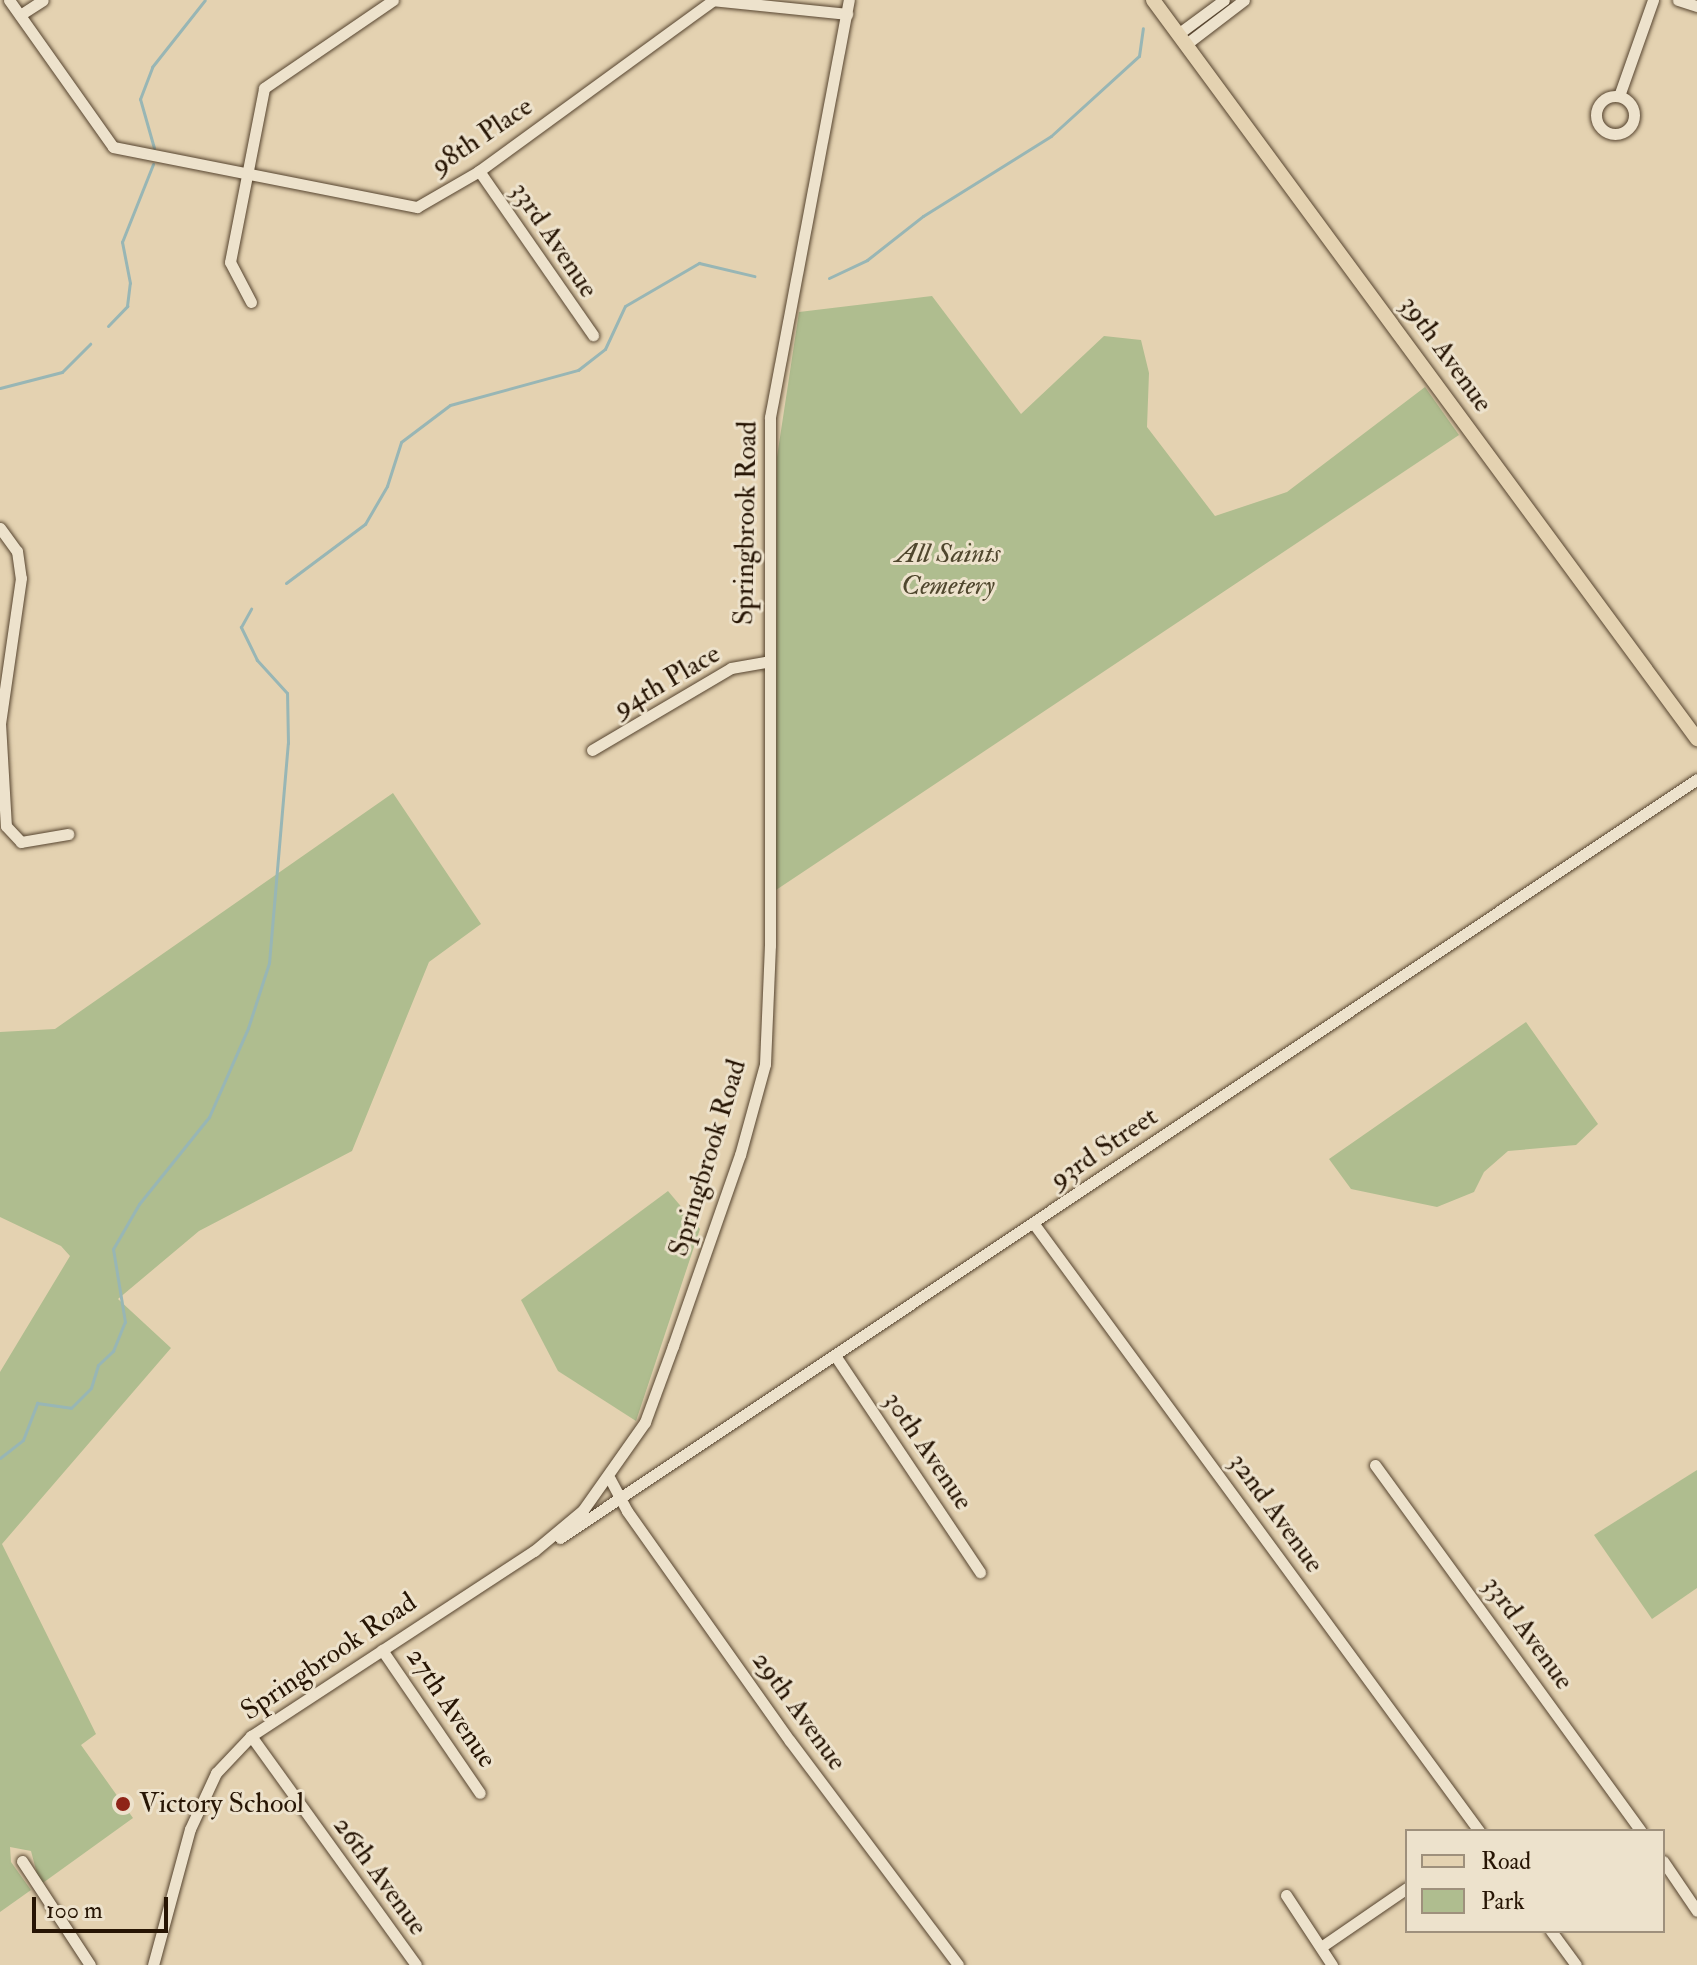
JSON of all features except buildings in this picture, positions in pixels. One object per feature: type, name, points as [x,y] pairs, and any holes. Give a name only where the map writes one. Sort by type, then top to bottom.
[{"type":"main road","name":"39th Avenue","points":[[1153,0],[1697,739]]},
{"type":"street","points":[[9,0],[113,147],[247,175]]},
{"type":"street","points":[[20,15],[43,0]]},
{"type":"street","points":[[251,302],[230,262],[264,88],[393,0]]},
{"type":"street","points":[[712,0],[847,14]]},
{"type":"street","name":"98th Place","points":[[247,175],[417,207],[479,171],[712,0]]},
{"type":"street","name":"Springbrook Road","points":[[153,1965],[197,1807],[216,1773],[251,1736],[534,1551],[583,1510],[610,1479],[654,1399],[740,1155],[765,1064],[770,417],[849,0]]},
{"type":"street","points":[[1182,40],[1224,0]]},
{"type":"street","points":[[1182,40],[1244,0]]},
{"type":"street","points":[[1619,96],[1653,0]]},
{"type":"street","points":[[1678,0],[1697,6]]},
{"type":"street","name":"33rd Avenue","points":[[479,171],[571,311],[593,335]]},
{"type":"street","points":[[0,528],[17,551],[20,605],[0,723],[6,826],[21,842],[68,834]]},
{"type":"street","name":"94th Place","points":[[592,750],[731,668],[769,661]]},
{"type":"street","name":"93rd Street","points":[[534,1551],[621,1500],[1697,779]]},
{"type":"street","name":"32nd Avenue","points":[[1034,1224],[1478,1829]]},
{"type":"street","name":"30th Avenue","points":[[836,1357],[980,1572]]},
{"type":"street","name":"33rd Avenue","points":[[1375,1465],[1640,1829]]},
{"type":"street","name":"29th Avenue","points":[[610,1479],[621,1500],[790,1741],[958,1965]]},
{"type":"street","name":"27th Avenue","points":[[382,1650],[480,1793]]},
{"type":"street","name":"26th Avenue","points":[[251,1736],[416,1965]]},
{"type":"street","points":[[22,1861],[90,1965]]},
{"type":"street","points":[[1665,1864],[1697,1911]]},
{"type":"street","points":[[1321,1947],[1405,1889]]},
{"type":"street","points":[[1286,1895],[1332,1965]]},
{"type":"street","points":[[1552,1933],[1576,1965]]},
{"type":"green space","name":"All Saints Cemetery","points":[[932,296],[1021,414],[1104,336],[1141,340],[1149,373],[1147,427],[1215,516],[1287,492],[1425,387],[1459,435],[776,890],[777,457],[799,312]]},
{"type":"green space","points":[[393,793],[481,924],[429,962],[352,1151],[199,1231],[118,1299],[171,1348],[2,1544],[96,1734],[81,1745],[133,1818],[40,1885],[31,1851],[10,1847],[11,1862],[31,1890],[0,1912],[0,1372],[70,1256],[61,1246],[0,1217],[0,1032],[55,1029]]},
{"type":"green space","points":[[1526,1022],[1598,1124],[1576,1145],[1508,1151],[1484,1172],[1474,1192],[1437,1207],[1351,1189],[1329,1159]]},
{"type":"green space","points":[[668,1191],[700,1229],[636,1421],[558,1371],[521,1300]]},
{"type":"green space","points":[[1697,1470],[1697,1588],[1652,1619],[1594,1535]]},
{"type":"waterway","points":[[154,148],[140,99],[152,67],[205,0]]},
{"type":"waterway","points":[[829,278],[867,260],[923,216],[1051,136],[1139,56],[1143,28]]},
{"type":"waterway","points":[[108,326],[127,306],[130,283],[122,242],[153,164]]},
{"type":"waterway","points":[[286,583],[365,524],[387,486],[401,442],[450,405],[578,370],[605,349],[625,306],[699,263],[754,276]]},
{"type":"waterway","points":[[0,388],[62,372],[90,344]]},
{"type":"waterway","points":[[0,1458],[23,1440],[37,1403],[71,1408],[91,1388],[98,1365],[113,1351],[125,1322],[113,1249],[139,1204],[209,1117],[248,1028],[269,963],[288,743],[287,693],[257,660],[241,627],[251,609]]},
{"type":"place","name":"Victory School","points":[[123,1804]]}]
